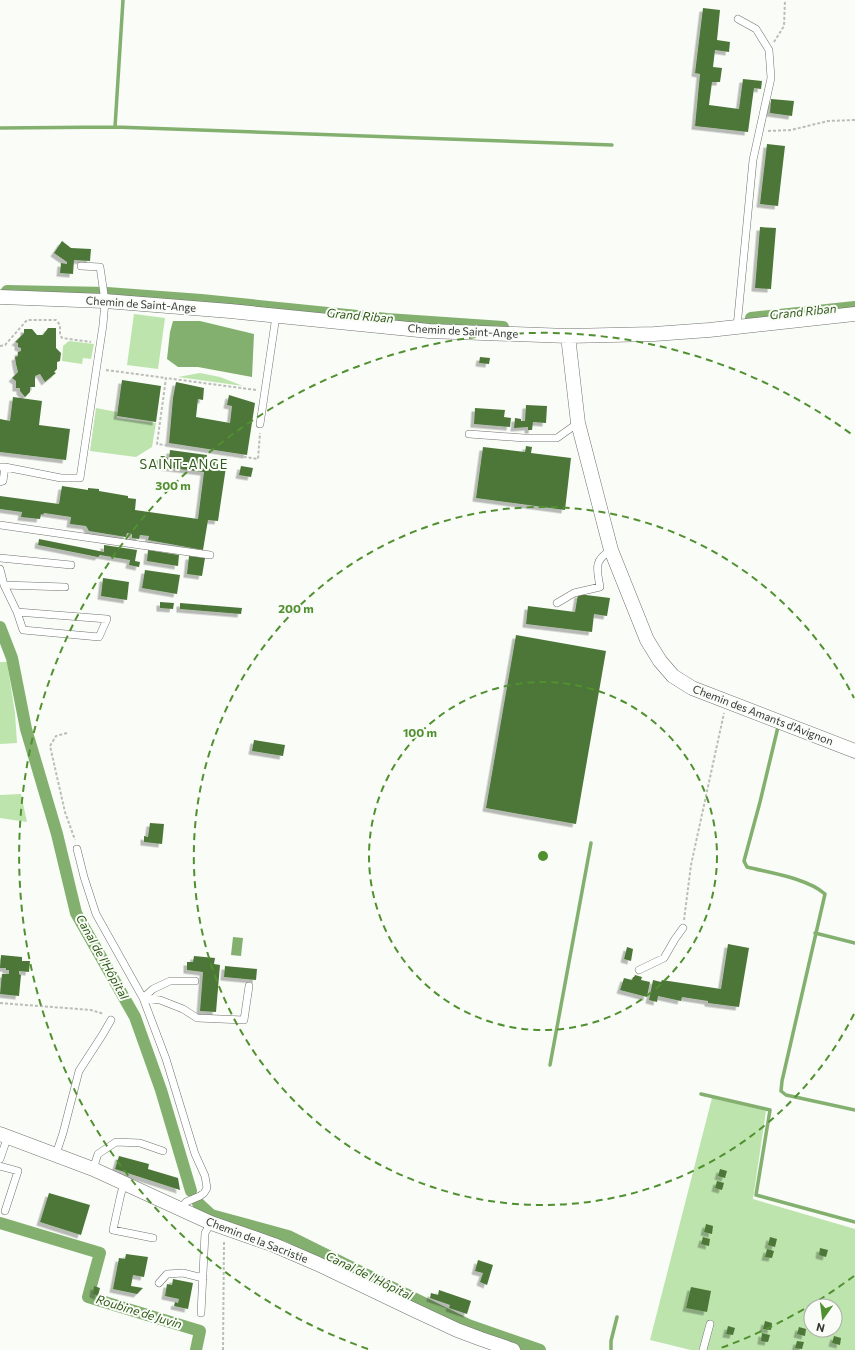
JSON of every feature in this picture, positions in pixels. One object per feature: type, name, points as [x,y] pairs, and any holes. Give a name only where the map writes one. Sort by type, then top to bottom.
[{"type":"street","name":"Chemin de Saint-Ange","points":[[0,297],[105,301],[429,331],[568,336],[654,334],[737,327],[855,314]]},
{"type":"street","name":"Chemin des Amants d'Avignon","points":[[568,336],[578,423],[611,550],[637,618],[647,640],[660,661],[673,676],[692,688],[855,751]]},
{"type":"street","name":"Chemin de la Sacristie","points":[[4,1135],[56,1154],[124,1182],[211,1223],[280,1248],[318,1264],[457,1330],[513,1350]]},
{"type":"lane","points":[[737,327],[753,160],[771,78],[769,50],[756,29],[738,19]]},
{"type":"lane","points":[[0,482],[3,481],[3,467],[61,478],[80,478],[97,368],[105,301],[100,267],[81,266]]},
{"type":"lane","points":[[260,424],[276,316]]},
{"type":"lane","points":[[469,434],[524,438],[557,438],[578,423]]},
{"type":"lane","points":[[0,525],[210,555]]},
{"type":"lane","points":[[558,603],[574,594],[600,587],[597,566],[602,555],[611,550]]},
{"type":"lane","points":[[0,558],[71,565]]},
{"type":"lane","points":[[0,569],[4,584],[17,612],[23,630],[99,637],[107,619],[17,612]]},
{"type":"lane","points":[[4,584],[65,588]]},
{"type":"lane","points":[[78,849],[84,877],[96,914],[143,998],[166,1059],[195,1154],[205,1176],[207,1188],[204,1193],[186,1202],[180,1209]]},
{"type":"lane","points":[[639,970],[664,958],[683,928]]},
{"type":"lane","points":[[143,998],[153,989],[170,981],[195,981]]},
{"type":"lane","points":[[143,998],[160,1000],[183,1009],[197,1018],[244,1020],[248,986]]},
{"type":"lane","points":[[56,1154],[79,1071],[111,1020]]},
{"type":"lane","points":[[0,1159],[4,1135]]},
{"type":"lane","points":[[93,1169],[98,1154],[116,1142],[140,1143],[162,1150]]},
{"type":"lane","points":[[0,1166],[18,1171],[6,1211]]},
{"type":"lane","points":[[124,1182],[112,1230],[153,1238]]},
{"type":"lane","points":[[201,1313],[205,1234],[211,1223]]},
{"type":"lane","points":[[159,1282],[167,1274],[183,1273],[203,1278]]},
{"type":"lane","points":[[703,1350],[710,1324]]},
{"type":"path","points":[[769,50],[784,26],[785,0]]},
{"type":"path","points":[[759,132],[791,130],[828,121],[855,120]]},
{"type":"path","points":[[0,346],[5,346],[27,320],[56,320],[60,325],[60,334],[62,338],[100,344]]},
{"type":"path","points":[[97,368],[265,392]]},
{"type":"path","points":[[166,378],[157,444],[258,460],[260,424]]},
{"type":"path","points":[[683,928],[691,865],[727,702]]},
{"type":"path","points":[[68,732],[56,736],[50,746],[65,812],[78,849]]},
{"type":"path","points":[[0,1003],[91,1010],[102,1013],[111,1020]]},
{"type":"path","points":[[224,1228],[224,1350]]},
{"type":"shaded area","points":[[134,314],[165,318],[158,369],[127,365]]},
{"type":"shaded area","points":[[173,321],[200,321],[254,334],[252,377],[198,367],[178,367],[167,359],[170,332]]},
{"type":"shaded area","points":[[69,341],[94,344],[91,359],[83,358],[82,364],[62,361],[63,346]]},
{"type":"shaded area","points":[[200,373],[220,377],[243,386],[178,377]]},
{"type":"shaded area","points":[[96,408],[117,412],[117,418],[156,423],[152,447],[136,457],[90,451]]},
{"type":"shaded area","points":[[0,662],[7,662],[15,713],[17,743],[0,744]]},
{"type":"shaded area","points":[[21,794],[27,822],[0,818],[0,795]]},
{"type":"shaded area","points":[[233,937],[243,938],[241,956],[231,955]]},
{"type":"shaded area","points":[[712,1098],[766,1111],[753,1199],[855,1229],[855,1350],[691,1350],[650,1340]]},
{"type":"building","points":[[703,8],[720,10],[717,40],[730,42],[729,52],[715,50],[713,67],[722,68],[720,82],[712,82],[709,105],[739,109],[743,79],[762,81],[761,89],[754,88],[748,132],[695,126],[700,74],[695,73]]},
{"type":"building","points":[[771,99],[794,101],[792,116],[770,113]]},
{"type":"building","points":[[767,144],[785,146],[778,206],[760,204]]},
{"type":"building","points":[[760,227],[776,228],[771,289],[755,288]]},
{"type":"building","points":[[62,241],[71,248],[91,249],[90,261],[74,260],[73,274],[60,273],[61,263],[67,264],[67,262],[54,253]]},
{"type":"building","points":[[48,328],[56,328],[56,348],[61,353],[60,361],[57,362],[57,369],[54,372],[56,373],[45,382],[40,374],[35,376],[35,387],[30,387],[30,392],[25,397],[20,391],[20,388],[16,388],[16,381],[12,378],[18,372],[15,357],[18,356],[18,352],[21,351],[21,348],[18,347],[18,343],[15,342],[24,333],[24,329],[32,329],[37,335],[43,335]]},
{"type":"building","points":[[480,357],[490,358],[489,364],[479,363]]},
{"type":"building","points":[[122,380],[161,386],[156,422],[117,416]]},
{"type":"building","points":[[176,382],[204,388],[203,400],[198,399],[196,417],[230,423],[232,406],[227,405],[229,395],[255,403],[247,455],[169,443]]},
{"type":"building","points":[[13,397],[42,401],[39,425],[70,429],[66,460],[0,452],[0,419],[10,421]]},
{"type":"building","points":[[526,405],[547,406],[546,423],[533,422],[532,430],[528,430],[528,427],[514,428],[515,418],[525,421]]},
{"type":"building","points":[[475,408],[505,410],[504,417],[511,418],[510,427],[474,424]]},
{"type":"building","points":[[526,446],[532,447],[531,453],[571,458],[565,510],[476,498],[483,447],[525,452]]},
{"type":"building","points":[[170,450],[207,455],[205,464],[212,459],[219,459],[226,467],[218,521],[208,520],[203,550],[148,540],[149,536],[140,535],[139,539],[132,538],[132,534],[127,533],[126,537],[89,531],[86,526],[70,524],[71,517],[44,513],[43,515],[41,514],[40,519],[21,517],[22,512],[0,509],[0,496],[59,504],[62,486],[88,490],[88,488],[99,489],[99,491],[128,496],[128,498],[136,499],[135,510],[198,519],[204,472],[156,466],[157,461],[161,456],[169,459]]},
{"type":"building","points":[[241,466],[253,468],[251,477],[239,475]]},
{"type":"building","points":[[39,539],[104,552],[104,545],[137,550],[135,561],[140,562],[139,567],[129,565],[130,560],[100,555],[98,557],[38,545]]},
{"type":"building","points":[[148,550],[179,555],[178,566],[147,561]]},
{"type":"building","points":[[189,556],[205,558],[202,576],[187,574]]},
{"type":"building","points":[[145,570],[180,575],[177,594],[142,588]]},
{"type":"building","points":[[103,578],[129,582],[127,600],[101,596]]},
{"type":"building","points":[[578,594],[610,598],[607,616],[594,614],[592,632],[526,624],[528,606],[575,612]]},
{"type":"building","points":[[160,602],[174,603],[173,609],[160,608]]},
{"type":"building","points":[[180,603],[242,608],[241,614],[180,609]]},
{"type":"building","points":[[516,635],[606,651],[576,824],[486,808]]},
{"type":"building","points":[[254,740],[285,745],[283,756],[252,751]]},
{"type":"building","points":[[150,823],[164,824],[162,844],[144,842],[144,836],[148,837]]},
{"type":"building","points":[[728,944],[749,948],[739,1007],[708,1003],[708,1001],[682,997],[681,1001],[658,996],[657,1002],[649,1000],[653,980],[721,989]]},
{"type":"building","points":[[627,947],[633,949],[631,961],[624,959]]},
{"type":"building","points":[[1,955],[22,957],[22,961],[30,961],[29,972],[19,971],[19,974],[21,975],[19,996],[0,994],[2,974],[9,974],[9,970],[6,970],[6,968],[0,968]]},
{"type":"building","points":[[194,956],[215,958],[214,964],[220,965],[216,1012],[200,1011],[203,972],[187,970],[187,962],[193,962]]},
{"type":"building","points":[[225,966],[257,969],[256,980],[224,977]]},
{"type":"building","points":[[635,975],[642,977],[641,980],[650,982],[647,997],[620,990],[624,978],[632,980]]},
{"type":"building","points":[[119,1156],[149,1164],[148,1169],[178,1178],[180,1190],[115,1169]]},
{"type":"building","points":[[720,1169],[727,1171],[725,1178],[718,1176]]},
{"type":"building","points":[[717,1181],[724,1183],[722,1190],[715,1188]]},
{"type":"building","points":[[49,1193],[90,1205],[81,1235],[40,1222]]},
{"type":"building","points":[[706,1224],[713,1226],[712,1234],[704,1232]]},
{"type":"building","points":[[703,1237],[710,1239],[709,1246],[701,1244]]},
{"type":"building","points":[[770,1237],[777,1239],[775,1247],[768,1245]]},
{"type":"building","points":[[820,1248],[828,1250],[826,1257],[819,1255]]},
{"type":"building","points":[[767,1249],[774,1251],[772,1258],[765,1257]]},
{"type":"building","points":[[126,1254],[148,1257],[144,1277],[133,1275],[131,1286],[143,1288],[137,1294],[113,1289],[119,1258],[125,1259]]},
{"type":"building","points":[[478,1260],[493,1265],[487,1285],[480,1282],[483,1273],[475,1271]]},
{"type":"building","points":[[173,1279],[193,1283],[188,1309],[174,1306],[175,1302],[178,1303],[179,1299],[165,1296],[167,1284],[172,1285]]},
{"type":"building","points":[[94,1286],[100,1288],[98,1296],[93,1294]]},
{"type":"building","points":[[691,1287],[711,1291],[707,1312],[686,1308]]},
{"type":"building","points":[[439,1290],[471,1301],[467,1314],[449,1308],[450,1305],[430,1298],[431,1293],[438,1295]]},
{"type":"building","points":[[765,1321],[772,1323],[771,1330],[763,1329]]},
{"type":"building","points":[[728,1326],[735,1328],[733,1335],[726,1334]]},
{"type":"building","points":[[799,1327],[803,1328],[803,1336],[797,1334]]},
{"type":"building","points":[[762,1333],[770,1335],[768,1342],[761,1341]]},
{"type":"building","points":[[833,1338],[841,1338],[840,1345],[832,1343]]},
{"type":"building","points":[[797,1341],[804,1342],[802,1349],[795,1348]]},
{"type":"waterway","points":[[0,128],[115,127],[123,0]]},
{"type":"waterway","points":[[115,127],[612,145]]},
{"type":"waterway","name":"Grand Riban","points":[[7,291],[107,293],[201,300],[387,319],[503,327]]},
{"type":"waterway","name":"Grand Riban","points":[[751,318],[855,307]]},
{"type":"waterway","name":"Canal de l'Hôpital","points":[[0,627],[12,658],[26,729],[57,834],[76,913],[135,1017],[161,1090],[191,1191]]},
{"type":"waterway","points":[[776,726],[778,727],[744,861],[747,867],[798,880],[817,888],[825,894],[782,1081],[781,1091],[786,1095],[855,1110]]},
{"type":"waterway","points":[[550,1065],[591,843]]},
{"type":"waterway","points":[[815,933],[855,943]]},
{"type":"waterway","points":[[701,1094],[770,1110],[756,1195],[855,1222]]},
{"type":"waterway","name":"Canal de l'Hôpital","points":[[198,1203],[211,1215],[288,1236],[468,1325],[540,1350]]},
{"type":"waterway","name":"Roubine de Juvin","points":[[0,1223],[100,1253],[88,1297],[200,1331],[196,1350]]},
{"type":"waterway","points":[[611,1350],[611,1341],[617,1317]]},
{"type":"district","name":"SAINT-ANGE","points":[[184,464]]}]
